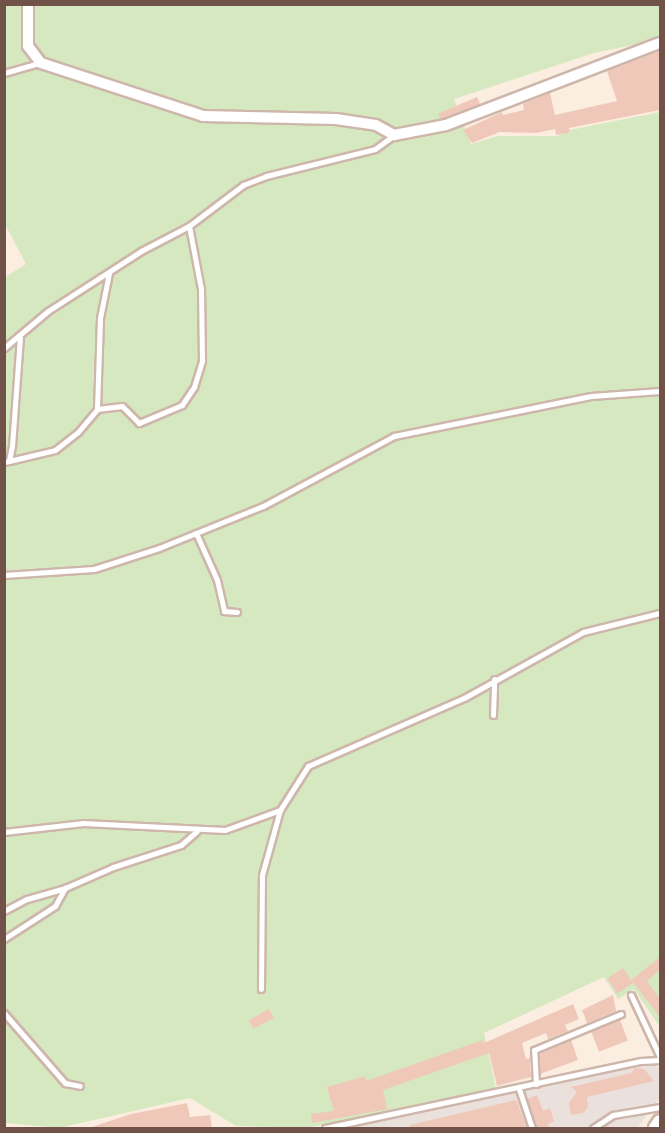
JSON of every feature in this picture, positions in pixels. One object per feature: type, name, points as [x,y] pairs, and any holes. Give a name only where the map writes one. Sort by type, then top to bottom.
[{"type":"main road","points":[[656,1128],[660,1122]]},
{"type":"street","points":[[28,4],[28,46],[41,63],[203,116],[336,119],[376,125],[394,135],[446,125],[660,42]]},
{"type":"lane","points":[[4,73],[41,63]]},
{"type":"lane","points":[[4,348],[20,337],[48,311],[189,226],[243,185],[266,176],[375,149],[394,135]]},
{"type":"lane","points":[[97,409],[122,406],[139,423],[182,405],[194,387],[202,361],[203,328],[201,290],[189,226]]},
{"type":"lane","points":[[20,337],[18,396],[7,461],[55,450],[78,432],[97,409],[100,318],[109,273]]},
{"type":"lane","points":[[4,575],[94,569],[263,506],[394,436],[591,396],[660,391]]},
{"type":"lane","points":[[196,532],[217,580],[224,611],[237,612]]},
{"type":"lane","points":[[261,989],[262,875],[280,810],[308,766],[322,757],[437,711],[584,632],[660,613]]},
{"type":"lane","points":[[493,715],[495,679]]},
{"type":"lane","points":[[4,832],[83,823],[197,831],[237,828],[280,810]]},
{"type":"lane","points":[[4,911],[27,899],[65,888],[113,867],[181,845],[197,831]]},
{"type":"lane","points":[[4,939],[55,906],[65,888]]},
{"type":"lane","points":[[325,1128],[336,1128],[660,1059],[631,995]]},
{"type":"lane","points":[[4,1013],[64,1083],[80,1086]]},
{"type":"lane","points":[[536,1084],[534,1050],[621,1014]]},
{"type":"lane","points":[[519,1089],[532,1128]]},
{"type":"lane","points":[[593,1128],[612,1115],[660,1107]]},
{"type":"shaded area","points":[[650,1062],[660,1068],[660,1098],[637,1128],[345,1128]]},
{"type":"green space","points":[[4,5],[660,5],[660,36],[652,41],[594,53],[454,99],[471,144],[498,136],[557,136],[570,130],[660,112],[660,1027],[634,989],[618,999],[604,977],[484,1033],[496,1089],[307,1128],[236,1126],[190,1098],[59,1128],[5,1123],[4,278],[26,264],[5,224]]},
{"type":"building","points":[[660,51],[660,110],[569,128],[570,132],[556,135],[555,129],[536,133],[500,132],[472,143],[463,130],[502,112],[503,115],[524,110],[523,104],[550,93],[555,115],[617,101],[607,71]]},
{"type":"building","points":[[477,97],[480,104],[441,121],[438,113]]},
{"type":"building","points":[[660,957],[660,970],[647,981],[660,999],[660,1017],[631,980]]},
{"type":"building","points":[[623,968],[633,983],[617,994],[607,979]]},
{"type":"building","points":[[613,995],[616,1011],[587,1023],[582,1010]]},
{"type":"building","points":[[573,1004],[579,1019],[565,1025],[568,1031],[548,1039],[546,1033],[522,1043],[526,1059],[530,1058],[531,1077],[497,1086],[489,1053],[383,1090],[387,1109],[312,1123],[311,1114],[334,1111],[327,1087],[365,1076],[366,1081],[483,1040],[484,1043]]},
{"type":"building","points":[[269,1009],[274,1018],[254,1029],[249,1020]]},
{"type":"building","points":[[620,1020],[628,1041],[599,1052],[591,1031]]},
{"type":"building","points":[[571,1040],[578,1060],[540,1074],[539,1054]]},
{"type":"building","points":[[635,1068],[644,1069],[654,1081],[587,1097],[588,1107],[583,1113],[571,1115],[569,1103],[577,1092],[571,1087],[631,1073]]},
{"type":"building","points":[[537,1095],[543,1111],[550,1108],[554,1121],[548,1124],[549,1128],[537,1128],[527,1099]]},
{"type":"building","points":[[516,1100],[527,1128],[410,1128],[410,1125]]},
{"type":"building","points":[[187,1103],[190,1117],[210,1115],[212,1128],[89,1128],[131,1114]]}]
